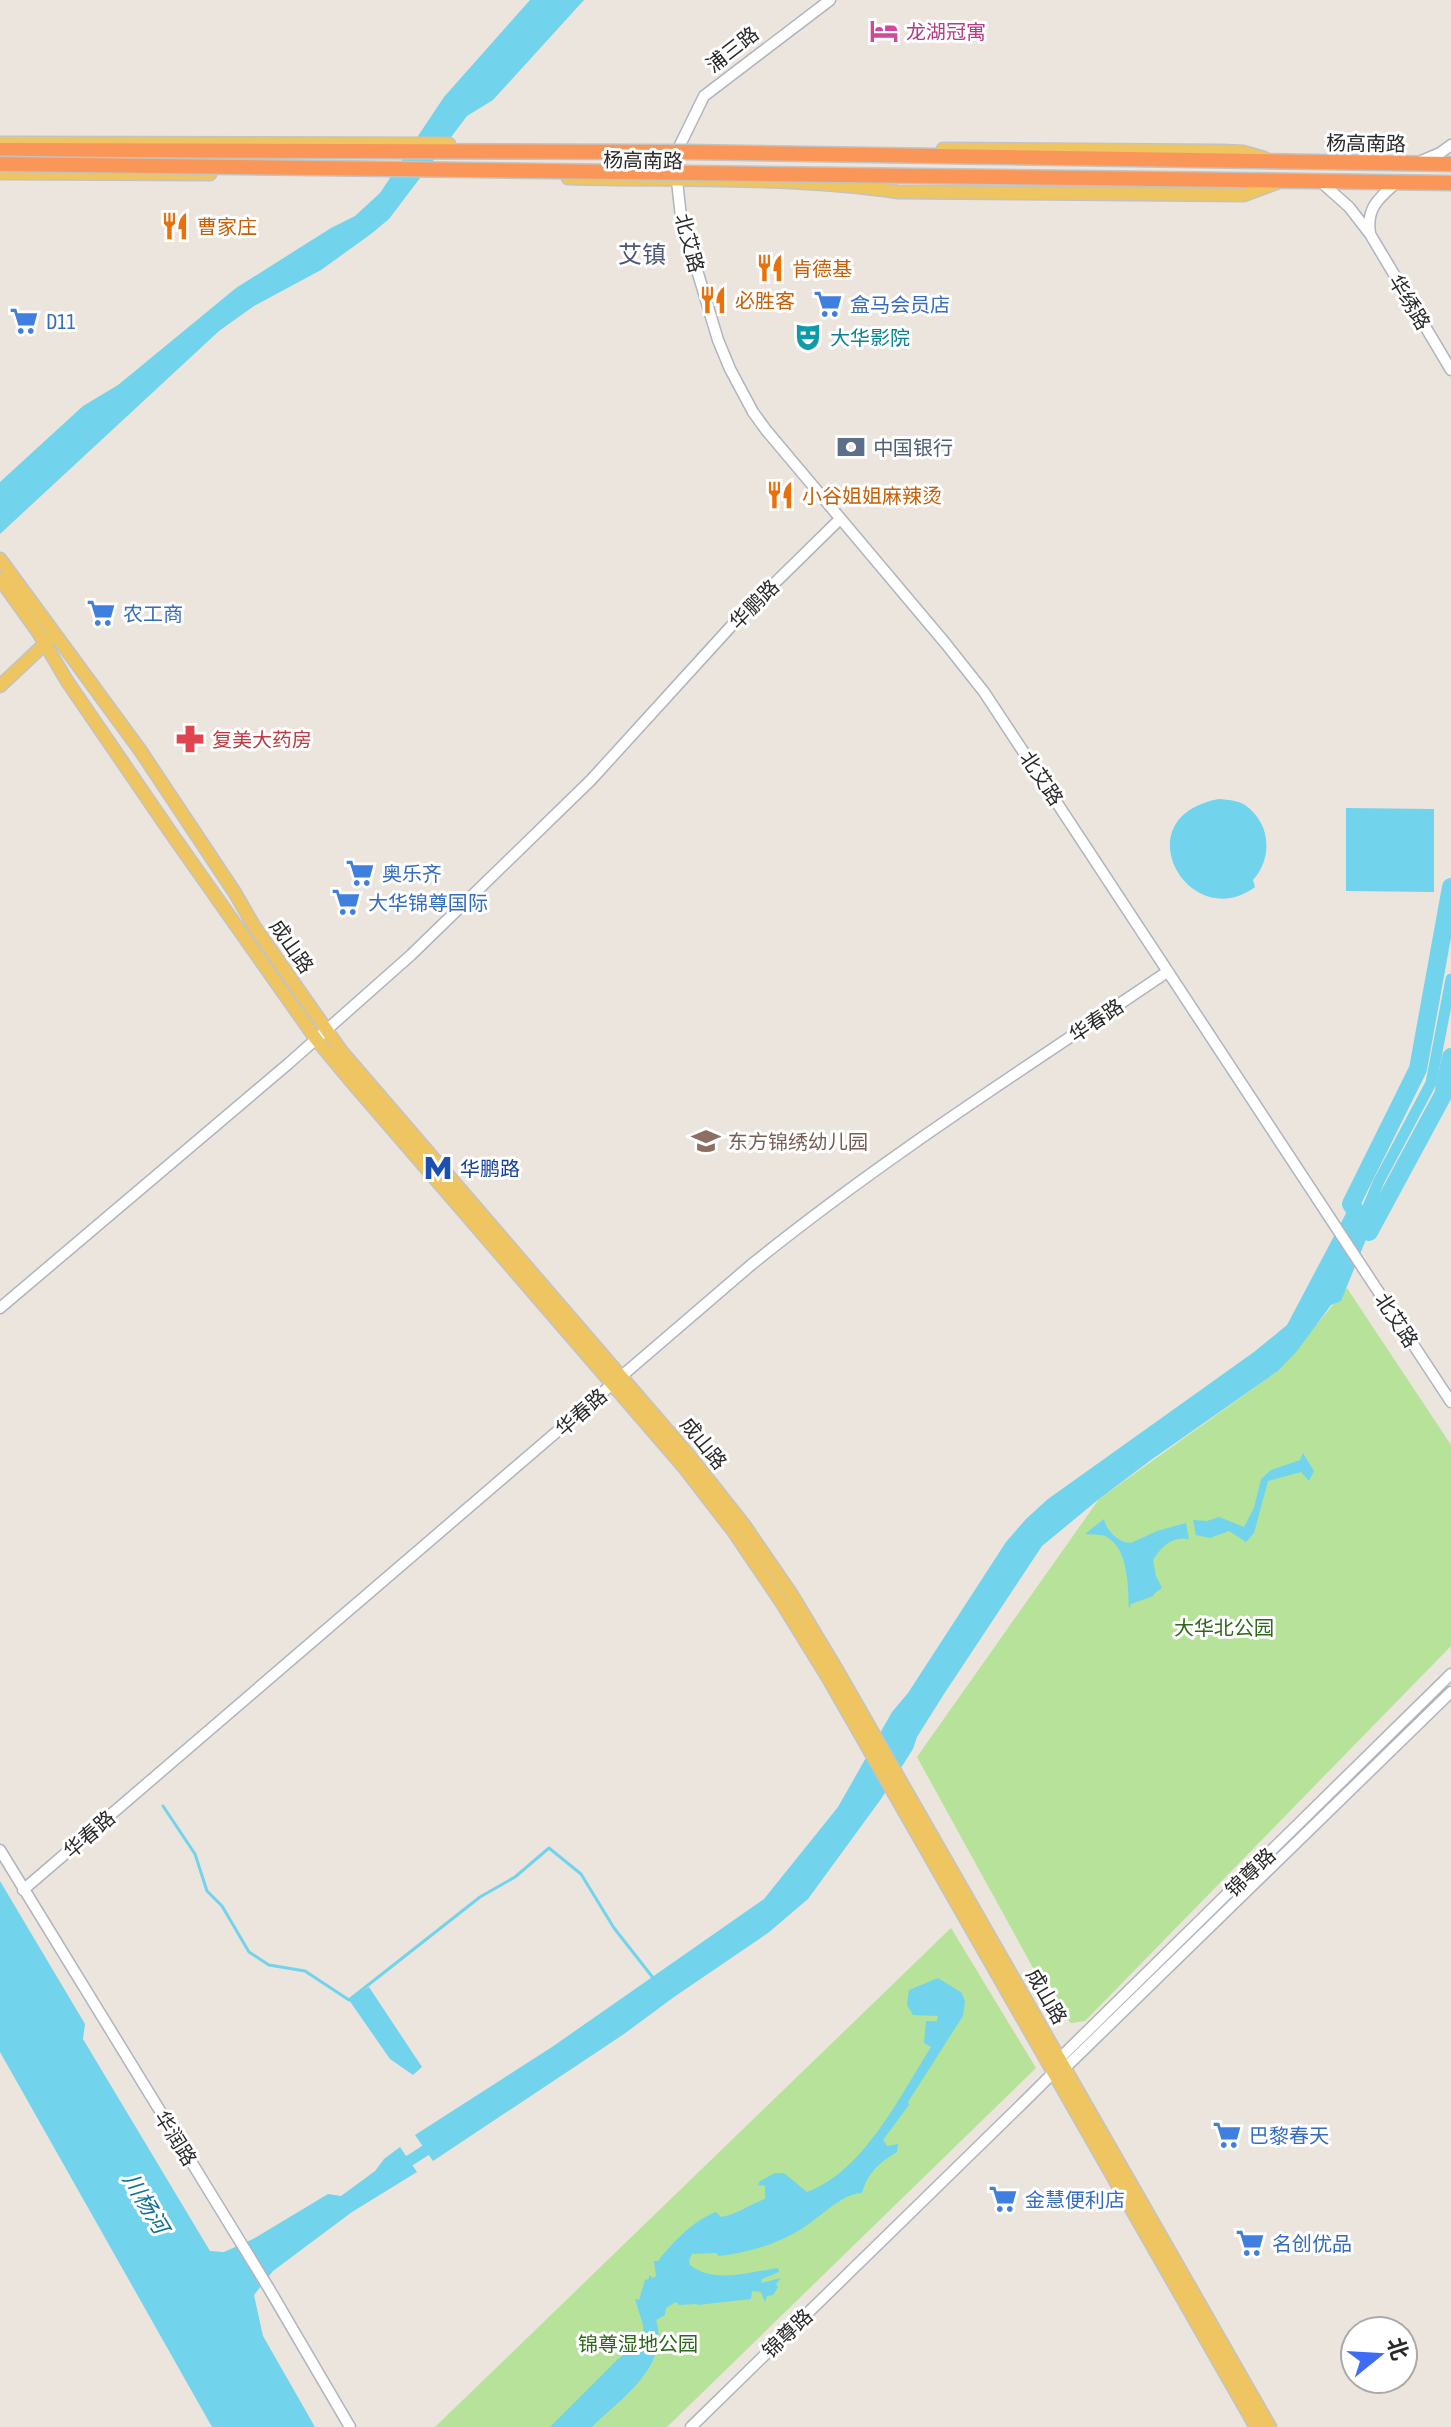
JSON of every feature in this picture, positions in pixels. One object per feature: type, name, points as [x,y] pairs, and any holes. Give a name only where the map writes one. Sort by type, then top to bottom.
[{"type":"highway","name":"杨高南路","points":[[0,150],[670,152],[1451,164]]},
{"type":"highway","name":"杨高南路","points":[[0,164],[1451,183]]},
{"type":"main road","name":"杨高南路","points":[[0,143],[1222,151],[1243,152],[1281,162]]},
{"type":"main road","name":"杨高南路","points":[[0,173],[440,175],[836,184],[898,192],[1244,195],[1282,181]]},
{"type":"main road","name":"成山路","points":[[0,559],[140,750],[235,893],[321,1034]]},
{"type":"main road","name":"成山路","points":[[0,579],[171,833],[321,1034],[424,1148],[618,1380],[734,1532],[782,1603],[866,1745],[896,1784]]},
{"type":"main road","points":[[0,686],[55,634]]},
{"type":"main road","name":"成山路","points":[[618,1380],[692,1459],[744,1525],[792,1595],[873,1732],[896,1784],[1270,2427]]},
{"type":"main road","name":"成山路","points":[[1060,2066],[1256,2427]]},
{"type":"street","name":"浦三路","points":[[679,147],[704,96],[830,0]]},
{"type":"street","points":[[1416,164],[1451,145]]},
{"type":"street","name":"北艾路","points":[[679,147],[677,181],[681,217],[709,311],[741,391],[766,430],[984,692],[1451,1402]]},
{"type":"street","name":"华绣路","points":[[1321,182],[1349,207],[1370,234],[1451,370]]},
{"type":"street","points":[[1370,234],[1370,211],[1376,200],[1396,183]]},
{"type":"street","name":"华鹏路","points":[[0,1307],[411,955],[591,780],[734,623],[840,519]]},
{"type":"street","name":"华春路","points":[[23,1890],[817,1211],[1167,972]]},
{"type":"street","name":"锦尊路","points":[[1060,2066],[1451,1674]]},
{"type":"street","name":"锦尊路","points":[[691,2427],[1060,2066],[1451,1692]]},
{"type":"street","name":"华润路","points":[[0,1850],[268,2287],[350,2427]]},
{"type":"green space","name":"大华北公园","points":[[1347,1288],[1451,1445],[1451,1646],[1085,2021],[1071,2023],[1054,2006],[917,1757],[1099,1499],[1278,1371]]},
{"type":"green space","name":"锦尊湿地公园","points":[[951,1928],[1036,2068],[667,2427],[435,2427]]},
{"type":"water","points":[[530,0],[584,0],[493,100],[467,116],[389,219],[321,270],[254,306],[219,331],[0,534],[0,482],[83,406],[118,385],[236,288],[355,216],[380,193],[444,97]]},
{"type":"water","points":[[1219,799],[1239,802],[1254,812],[1266,841],[1264,862],[1253,880],[1255,887],[1230,898],[1208,896],[1189,885],[1176,868],[1170,848],[1174,827],[1190,810]]},
{"type":"water","points":[[1346,808],[1434,809],[1434,892],[1346,891]]},
{"type":"water","points":[[1351,1204],[1369,1232],[1341,1301],[1331,1305],[1278,1371],[1151,1460],[1042,1546],[944,1694],[881,1799],[808,1899],[768,1933],[624,2034],[433,2161],[415,2135],[552,2047],[764,1899],[838,1807],[892,1712],[908,1693],[1006,1542],[1048,1499],[1254,1352],[1287,1325]]},
{"type":"water","points":[[1303,1453],[1314,1471],[1309,1481],[1301,1472],[1268,1481],[1254,1533],[1246,1542],[1229,1531],[1210,1538],[1196,1535],[1193,1520],[1207,1521],[1219,1517],[1244,1527],[1254,1508],[1261,1479],[1271,1470],[1300,1460]]},
{"type":"water","points":[[1104,1519],[1114,1536],[1131,1543],[1186,1523],[1189,1539],[1168,1543],[1153,1560],[1162,1588],[1153,1596],[1131,1604],[1129,1609],[1126,1569],[1119,1549],[1105,1536],[1085,1534]]},
{"type":"water","name":"川杨河","points":[[0,1881],[85,2024],[83,2039],[210,2251],[224,2252],[253,2239],[328,2194],[341,2196],[375,2171],[384,2159],[400,2147],[417,2172],[352,2212],[273,2271],[254,2295],[263,2336],[315,2427],[212,2427],[0,2052]]},
{"type":"water","points":[[938,1978],[962,1993],[965,2002],[963,2016],[908,2102],[909,2105],[883,2140],[887,2146],[898,2144],[897,2152],[875,2169],[862,2193],[846,2198],[789,2236],[770,2244],[719,2256],[716,2253],[692,2254],[690,2265],[710,2274],[732,2275],[778,2268],[779,2272],[762,2279],[761,2283],[781,2278],[773,2295],[767,2296],[765,2302],[761,2292],[752,2291],[751,2299],[698,2305],[679,2305],[676,2302],[666,2308],[665,2315],[656,2320],[659,2337],[650,2367],[629,2393],[592,2427],[550,2427],[630,2350],[628,2344],[644,2336],[635,2299],[639,2300],[649,2275],[653,2278],[656,2276],[654,2261],[658,2261],[684,2233],[716,2212],[721,2217],[726,2216],[765,2199],[765,2186],[758,2185],[775,2173],[784,2173],[807,2192],[846,2168],[863,2150],[893,2109],[931,2047],[924,2043],[926,2021],[937,2021],[938,2016],[913,2015],[907,2005],[909,1990]]},
{"type":"water","points":[[369,1987],[422,2067],[413,2075],[390,2059],[349,2000]]},
{"type":"waterway","points":[[1451,887],[1418,1069],[1351,1204],[1369,1232],[1443,1095],[1451,1057]]},
{"type":"waterway","points":[[1356,1235],[1379,1181],[1431,1083],[1451,979]]},
{"type":"waterway","points":[[163,1806],[195,1854],[207,1891],[222,1906],[249,1952],[269,1965],[305,1971],[349,2000],[480,1897],[515,1877],[549,1848],[581,1874],[614,1928],[654,1979]]},
{"type":"waterway","points":[[398,2168],[437,2143]]},
{"type":"place","name":"龙湖冠寓","points":[[884,31]]},
{"type":"place","name":"曹家庄","points":[[175,226]]},
{"type":"place","name":"肯德基","points":[[770,268]]},
{"type":"place","name":"必胜客","points":[[713,300]]},
{"type":"place","name":"盒马会员店","points":[[828,304]]},
{"type":"place","name":"D11","points":[[24,321]]},
{"type":"place","name":"大华影院","points":[[808,337]]},
{"type":"place","name":"中国银行","points":[[851,447]]},
{"type":"place","name":"小谷姐姐麻辣烫","points":[[780,495]]},
{"type":"place","name":"农工商","points":[[101,613]]},
{"type":"place","name":"复美大药房","points":[[190,739]]},
{"type":"place","name":"奥乐齐","points":[[360,873]]},
{"type":"place","name":"大华锦尊国际","points":[[346,902]]},
{"type":"place","name":"东方锦绣幼儿园","points":[[706,1141]]},
{"type":"place","name":"华鹏路","points":[[438,1168]]},
{"type":"place","name":"巴黎春天","points":[[1227,2135]]},
{"type":"place","name":"金慧便利店","points":[[1003,2199]]},
{"type":"place","name":"名创优品","points":[[1250,2243]]},
{"type":"district","name":"艾镇","points":[[642,254]]}]
